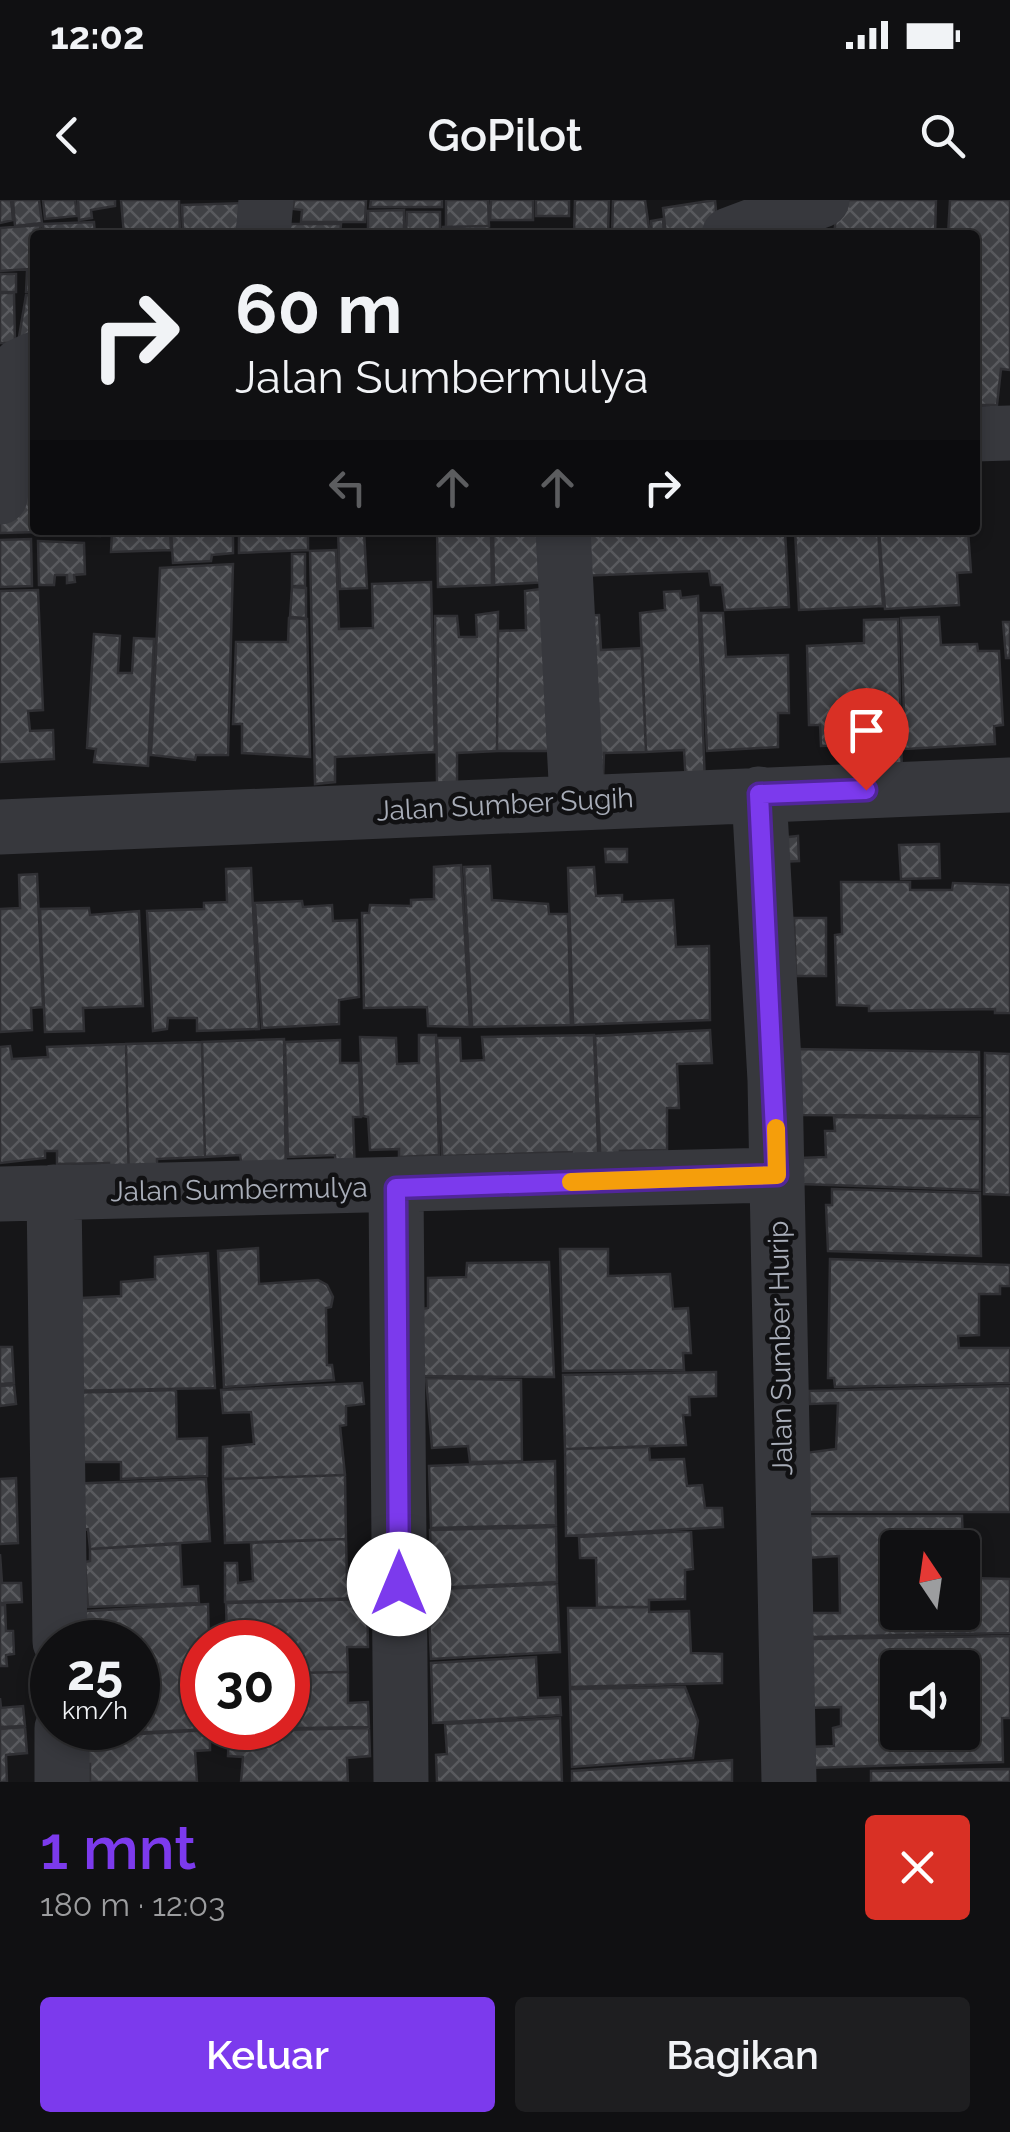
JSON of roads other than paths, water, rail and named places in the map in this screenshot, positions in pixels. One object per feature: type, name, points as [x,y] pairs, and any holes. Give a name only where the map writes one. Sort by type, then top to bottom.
[{"type":"street","points":[[263,230],[266,200]]},
{"type":"street","points":[[742,230],[822,200]]},
{"type":"street","points":[[0,496],[20,366],[30,362]]},
{"type":"street","points":[[980,434],[1010,432]]},
{"type":"street","points":[[563,535],[577,800]]},
{"type":"street","name":"Jalan Sumber Sugih","points":[[0,827],[577,800],[1010,785]]},
{"type":"street","name":"Jalan Sumber Hurip","points":[[759,794],[777,1175],[789,1782]]},
{"type":"street","name":"Jalan Sumbermulya","points":[[0,1194],[396,1188],[777,1175]]},
{"type":"street","points":[[396,1188],[401,1782]]},
{"type":"street","points":[[54,1192],[60,1620]]},
{"type":"street","points":[[62,1750],[62,1782]]}]
